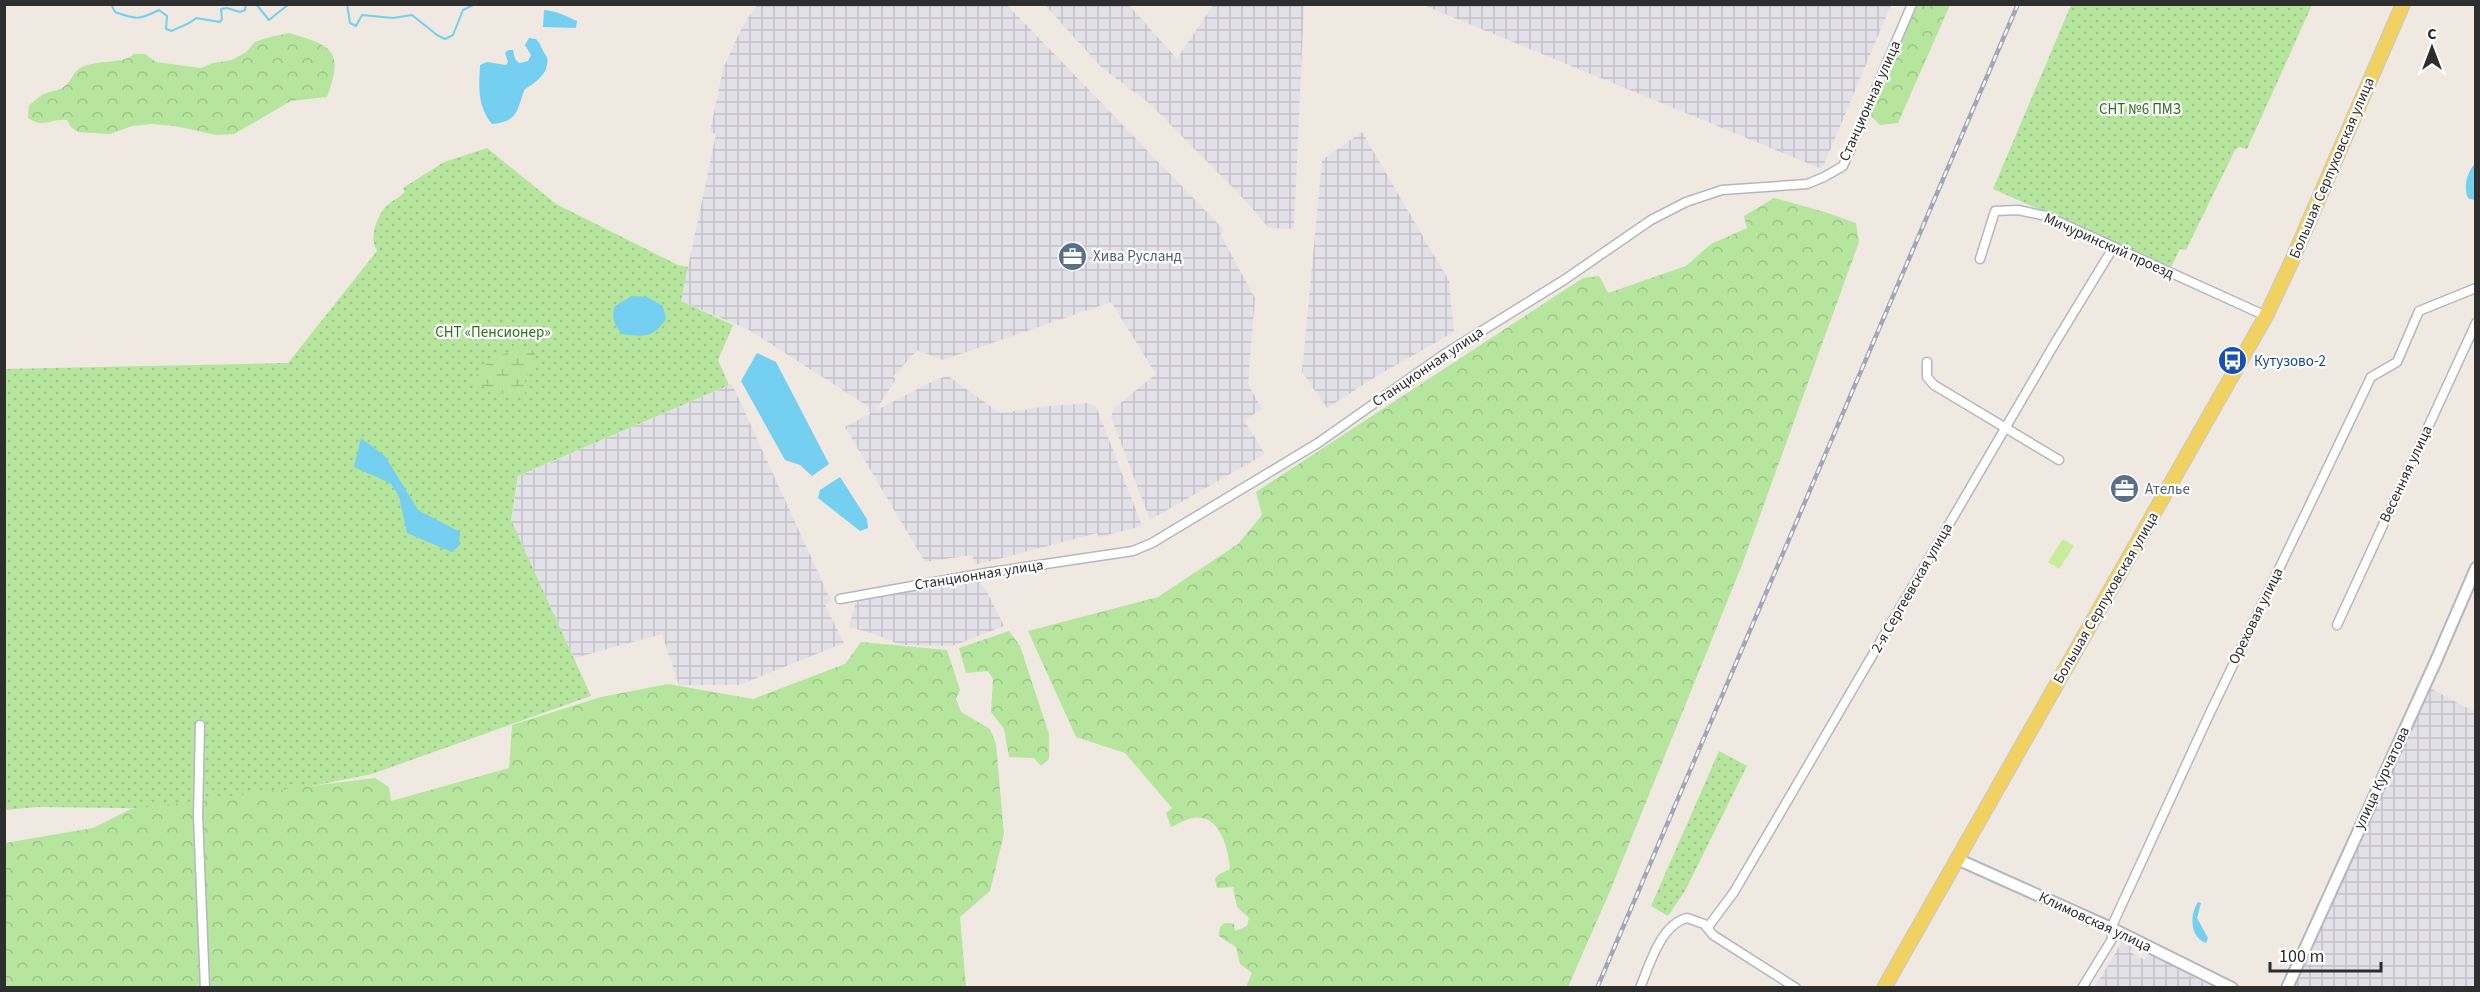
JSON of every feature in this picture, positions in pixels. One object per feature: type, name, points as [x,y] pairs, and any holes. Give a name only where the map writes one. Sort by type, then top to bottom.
[{"type":"main road","name":"Большая Серпуховская улица","points":[[1894,987],[1961,860],[2266,316],[2403,4]]},
{"type":"main road","name":"Большая Серпуховская улица","points":[[1884,987],[2196,459],[2273,320],[2412,4]]},
{"type":"street","name":"Станционная улица","points":[[840,599],[985,573],[1133,551],[1152,543],[1317,443],[1443,355],[1564,280],[1651,220],[1686,202],[1722,190],[1807,184],[1824,177],[1842,166],[1912,4]]},
{"type":"street","name":"Мичуринский проезд","points":[[1980,259],[1995,211],[2018,210],[2046,216],[2266,316]]},
{"type":"street","name":"2-я Сергеевская улица","points":[[1708,927],[1734,892],[2114,248]]},
{"type":"street","name":"Ореховая улица","points":[[2082,987],[2112,939],[2111,928],[2209,715],[2371,377],[2397,362],[2419,311],[2475,288]]},
{"type":"street","name":"Весенняя улица","points":[[2337,625],[2475,323]]},
{"type":"street","points":[[1927,362],[1927,377],[1934,385],[2059,460]]},
{"type":"street","name":"улица Курчатова","points":[[2287,987],[2435,663],[2475,568]]},
{"type":"street","points":[[200,725],[198,816],[205,987]]},
{"type":"street","name":"Климовская улица","points":[[1961,860],[2111,928],[2232,987]]},
{"type":"street","points":[[1640,987],[1660,944],[1675,924],[1688,918],[1708,927],[1713,935],[1796,987]]},
{"type":"shaded area","points":[[1891,4],[1822,169],[1423,5]]},
{"type":"shaded area","points":[[757,5],[1007,5],[1225,231],[1220,234],[1255,298],[1248,384],[1262,409],[1244,420],[1265,454],[1150,520],[1111,417],[1114,408],[1156,374],[1111,302],[943,360],[917,350],[893,377],[896,379],[877,408],[948,376],[1000,413],[1087,403],[1096,406],[1142,526],[1099,537],[1097,533],[975,565],[972,555],[925,562],[845,427],[870,414],[869,407],[749,330],[681,301],[716,134],[710,132],[723,69],[743,25]]},
{"type":"shaded area","points":[[1045,5],[1129,5],[1177,59],[1213,5],[1304,5],[1294,229],[1269,228],[1241,196],[1149,103],[1102,68]]},
{"type":"shaded area","points":[[1362,132],[1449,281],[1454,332],[1327,408],[1302,372],[1322,160]]},
{"type":"shaded area","points":[[732,384],[831,601],[825,605],[844,643],[739,685],[679,685],[662,634],[574,658],[511,520],[519,476]]},
{"type":"shaded area","points":[[971,578],[978,580],[987,592],[1004,626],[952,646],[901,645],[875,634],[849,627],[855,604],[869,595]]},
{"type":"shaded area","points":[[2430,688],[2475,712],[2475,987],[2293,988]]},
{"type":"shaded area","points":[[2122,942],[2132,947],[2130,952],[2145,960],[2149,954],[2212,987],[2095,987]]},
{"type":"green space","points":[[1917,5],[1950,5],[1898,123],[1880,125],[1870,115]]},
{"type":"green space","name":"СНТ №6 ПМЗ","points":[[2071,5],[2312,5],[2247,149],[2239,147],[2235,150],[2186,250],[2180,249],[2171,267],[1993,189]]},
{"type":"green space","points":[[289,33],[316,42],[331,52],[334,69],[327,97],[291,101],[234,134],[216,135],[175,126],[152,124],[132,126],[110,134],[78,132],[67,120],[39,123],[28,118],[29,105],[42,95],[66,85],[77,70],[85,66],[118,61],[134,54],[145,54],[156,62],[201,68],[213,63],[232,60],[246,52],[255,42]]},
{"type":"green space","name":"СНТ «Пенсионер»","points":[[487,148],[556,204],[678,265],[688,267],[681,301],[733,325],[718,360],[729,385],[518,476],[511,520],[591,696],[372,774],[198,809],[37,807],[5,810],[5,369],[288,363],[377,251],[374,245],[374,232],[378,218],[390,203],[405,192],[403,188],[444,162]]},
{"type":"green space","points":[[1774,198],[1856,223],[1859,242],[1742,565],[1610,891],[1568,987],[1246,987],[1252,973],[1240,964],[1236,947],[1219,936],[1222,925],[1234,924],[1235,931],[1247,926],[1249,918],[1237,907],[1233,887],[1217,888],[1215,879],[1230,869],[1228,852],[1221,834],[1210,821],[1202,818],[1190,819],[1171,827],[1166,813],[1172,808],[1125,753],[1076,737],[1028,631],[1158,597],[1238,544],[1262,515],[1256,492],[1583,278],[1599,276],[1608,293],[1686,266],[1711,244],[1747,228],[1744,216]]},
{"type":"green space","points":[[519,350],[533,350],[536,355],[525,380],[525,397],[502,394],[472,382],[491,360]]},
{"type":"green space","points":[[2063,539],[2074,546],[2059,569],[2048,562]]},
{"type":"green space","points":[[1009,631],[1020,646],[1049,734],[1049,759],[1041,766],[1034,758],[1009,757],[1004,729],[991,712],[993,679],[988,671],[966,673],[959,648]]},
{"type":"green space","points":[[861,642],[947,650],[960,690],[956,699],[961,712],[990,729],[996,744],[1004,834],[990,891],[960,917],[966,987],[5,988],[5,843],[93,828],[131,809],[375,778],[389,787],[391,801],[509,768],[512,725],[601,697],[668,684],[753,699],[845,664]]},
{"type":"green space","points":[[1719,751],[1747,766],[1685,891],[1668,916],[1651,906]]},
{"type":"water","points":[[544,10],[577,21],[576,28],[543,27]]},
{"type":"water","points":[[529,38],[536,39],[547,57],[545,72],[525,89],[518,109],[512,117],[492,124],[481,103],[480,65],[487,62],[506,65],[508,62],[505,53],[508,50],[513,50],[515,59],[519,63],[528,61],[531,55],[525,45]]},
{"type":"water","points":[[2475,163],[2476,200],[2474,200],[2468,198],[2466,184]]},
{"type":"water","points":[[632,296],[647,297],[663,306],[666,319],[657,330],[642,336],[622,334],[613,318],[615,306]]},
{"type":"water","points":[[757,353],[776,362],[829,464],[812,476],[800,465],[785,460],[741,381]]},
{"type":"water","points":[[361,438],[385,456],[418,510],[460,532],[459,546],[452,552],[407,533],[399,496],[390,483],[354,467]]},
{"type":"water","points":[[840,477],[867,519],[868,528],[860,531],[818,498],[820,490]]},
{"type":"water","points":[[2198,902],[2201,903],[2197,918],[2208,938],[2206,943],[2196,936],[2194,931],[2193,913]]},
{"type":"waterway","points":[[111,4],[115,12],[133,18],[147,16],[159,10],[167,16],[166,29],[172,31],[196,18],[220,22],[221,9],[227,8],[240,12],[245,10],[246,4]]},
{"type":"waterway","points":[[256,4],[269,20],[289,4]]},
{"type":"waterway","points":[[347,4],[350,23],[356,26],[362,15],[393,18],[412,15],[445,39],[453,35],[463,10],[475,4]]},
{"type":"railway","points":[[1597,988],[2018,4]]},
{"type":"place","name":"Хива Русланд","points":[[1072,256]]},
{"type":"place","name":"Кутузово-2","points":[[2233,361]]},
{"type":"place","name":"Ателье","points":[[2124,489]]}]
